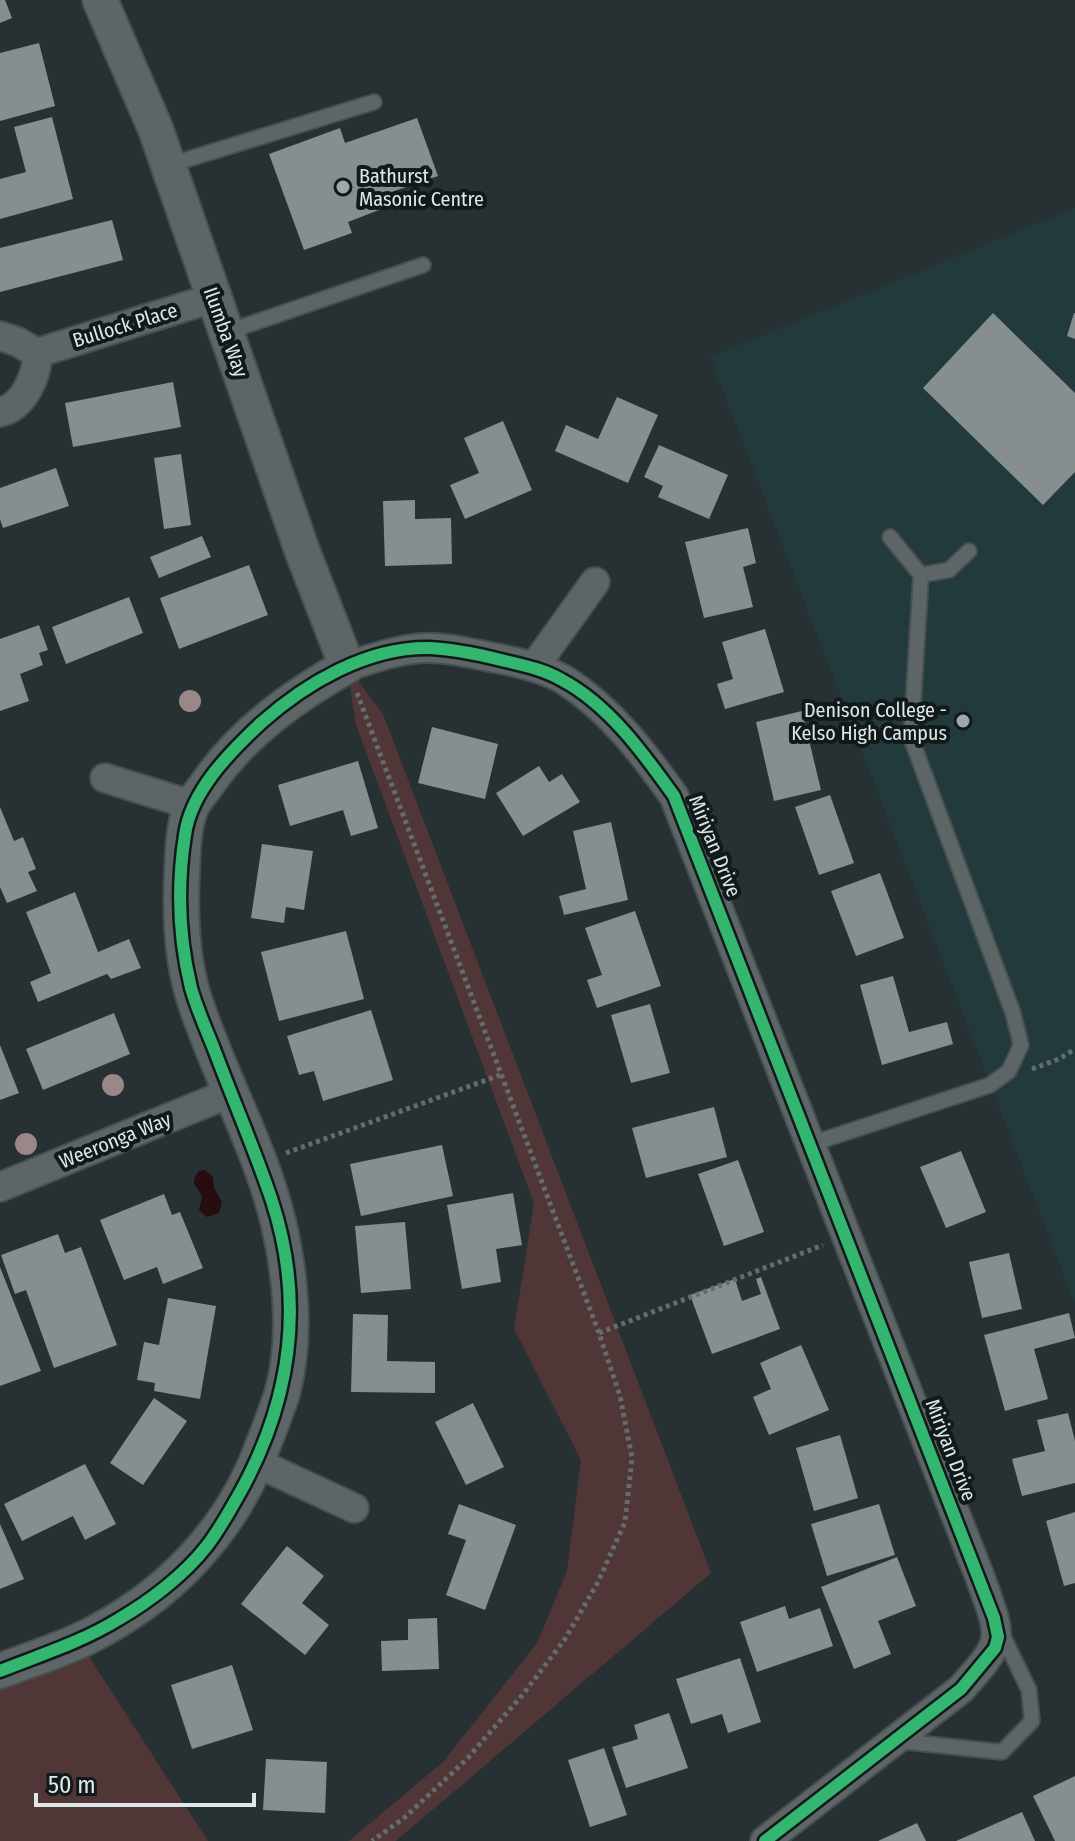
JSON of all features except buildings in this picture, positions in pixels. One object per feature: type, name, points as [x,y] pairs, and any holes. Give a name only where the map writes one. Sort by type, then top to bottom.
[{"type":"street","name":"Ilumba Way","points":[[100,0],[169,166],[303,553],[347,666]]},
{"type":"street","name":"Bullock Place","points":[[37,353],[213,298]]},
{"type":"street","points":[[0,336],[37,353],[37,368],[26,391],[7,411],[0,412]]},
{"type":"street","points":[[534,667],[595,582]]},
{"type":"street","name":"Miriyan Drive","points":[[0,1671],[79,1641],[120,1619],[167,1585],[206,1548],[257,1463],[282,1392],[290,1310],[279,1225],[193,994],[181,934],[183,858],[192,805],[217,770],[257,727],[311,686],[347,666],[424,648],[451,650],[534,667],[565,680],[594,703],[642,751],[674,796],[994,1618],[998,1637],[995,1648],[961,1689],[765,1841]]},
{"type":"street","points":[[105,778],[192,805]]},
{"type":"street","name":"Weeronga Way","points":[[0,1187],[230,1093]]},
{"type":"street","points":[[257,1463],[354,1508]]},
{"type":"lane","points":[[169,166],[374,102]]},
{"type":"lane","points":[[226,333],[423,265]]},
{"type":"lane","points":[[811,1144],[990,1085],[1009,1071],[1021,1045],[1013,1013],[911,738],[921,575],[890,537]]},
{"type":"lane","points":[[921,575],[949,570],[969,551]]},
{"type":"lane","name":"Miriyan Drive","points":[[894,1740],[1002,1752],[1032,1721],[1029,1690],[994,1618]]},
{"type":"path","points":[[347,666],[599,1333],[620,1396],[632,1458],[625,1522],[598,1582],[565,1639],[524,1693],[466,1760],[404,1818],[372,1841]]},
{"type":"path","points":[[258,1164],[503,1074]]},
{"type":"path","points":[[599,1333],[846,1236]]},
{"type":"shaded area","name":"Denison College - Kelso High Campus","points":[[1075,208],[1075,1304],[710,357]]},
{"type":"shaded area","points":[[347,666],[383,714],[711,1573],[396,1841],[349,1841],[443,1762],[537,1643],[567,1571],[581,1460],[514,1329],[534,1203],[356,725]]},
{"type":"shaded area","points":[[205,1170],[213,1177],[214,1188],[222,1202],[219,1213],[207,1217],[199,1210],[202,1197],[194,1182],[199,1171]]},
{"type":"shaded area","points":[[79,1641],[208,1841],[0,1841],[0,1671]]},
{"type":"cycle path","points":[[0,1671],[105,1627],[154,1596],[187,1568],[210,1541],[237,1498],[270,1427],[280,1391],[290,1317],[282,1240],[272,1201],[196,1004],[184,951],[180,912],[181,874],[185,835],[195,803],[224,760],[261,723],[298,694],[339,670],[406,649],[429,648],[483,656],[540,670],[579,690],[624,732],[674,796],[994,1618],[998,1637],[995,1648],[961,1689],[765,1841]]},
{"type":"place","name":"Bathurst Masonic Centre","points":[[343,187]]},
{"type":"place","name":"Denison College - Kelso High Campus","points":[[963,721]]}]
